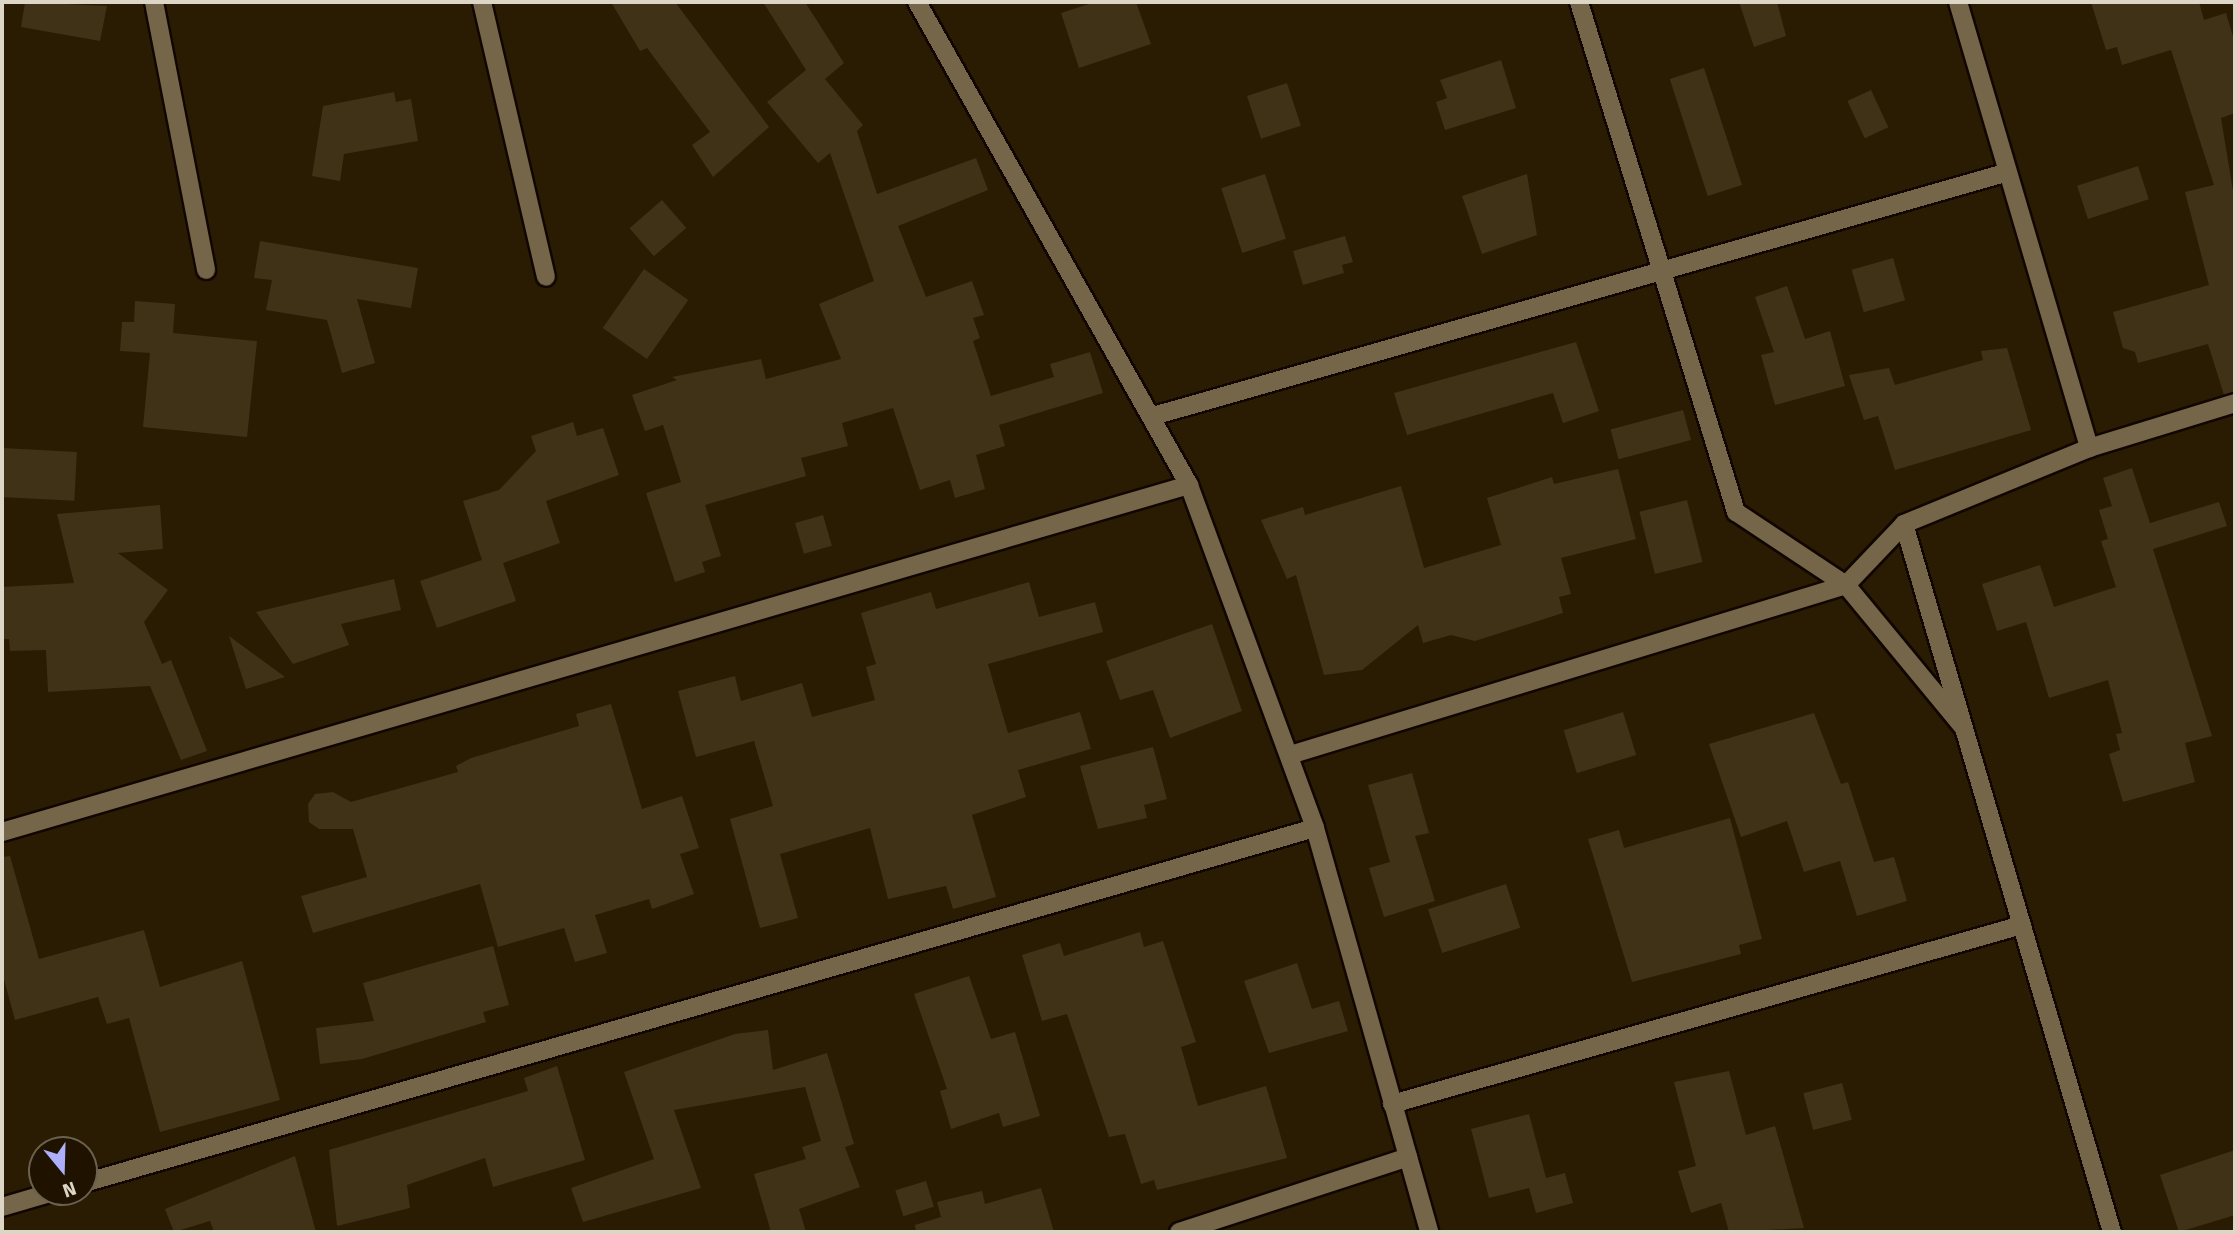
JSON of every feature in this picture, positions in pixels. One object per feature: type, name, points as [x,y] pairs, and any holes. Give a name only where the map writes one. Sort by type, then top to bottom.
[{"type":"street","points":[[153,2],[206,270]]},
{"type":"street","points":[[482,2],[546,277]]},
{"type":"street","points":[[917,2],[1153,415],[1189,485],[1315,828],[1429,1232]]},
{"type":"street","points":[[1579,2],[1736,512],[1846,586],[1964,727]]},
{"type":"street","points":[[1958,2],[2006,173],[2089,448]]},
{"type":"street","points":[[1153,415],[1661,267],[2006,173]]},
{"type":"street","points":[[1290,755],[1846,586],[1904,524],[2089,448],[2235,403]]},
{"type":"street","points":[[2,832],[1189,485]]},
{"type":"street","points":[[1904,524],[2112,1232]]},
{"type":"street","points":[[98,1179],[1315,828]]},
{"type":"street","points":[[1392,1104],[2022,925]]},
{"type":"street","points":[[1179,1232],[1408,1157]]},
{"type":"street","points":[[2,1207],[28,1199]]},
{"type":"building","points":[[25,2],[107,6],[100,41],[21,27]]},
{"type":"building","points":[[611,2],[675,2],[769,127],[713,177],[692,145],[710,132],[647,48],[640,51]]},
{"type":"building","points":[[763,2],[805,2],[844,63],[825,79],[863,125],[857,131],[877,194],[976,158],[988,190],[898,226],[926,297],[972,281],[984,315],[973,318],[980,338],[973,341],[991,396],[1054,377],[1050,364],[1090,352],[1103,393],[999,425],[1005,446],[976,455],[985,489],[955,498],[950,480],[920,490],[893,408],[842,423],[848,446],[801,458],[806,476],[705,505],[721,556],[702,562],[705,572],[675,582],[646,493],[681,482],[663,425],[645,431],[632,395],[677,380],[672,377],[761,359],[766,379],[841,359],[819,304],[874,281],[830,153],[818,163],[767,102],[806,70]]},
{"type":"building","points":[[1095,2],[1136,2],[1151,44],[1079,68],[1061,13]]},
{"type":"building","points":[[1739,2],[1777,2],[1786,36],[1754,47]]},
{"type":"building","points":[[2091,2],[2199,2],[2204,20],[2226,13],[2235,43],[2235,113],[2221,118],[2235,203],[2235,392],[2224,395],[2208,344],[2138,363],[2135,352],[2123,348],[2113,312],[2209,285],[2185,192],[2214,185],[2171,50],[2122,65],[2117,47],[2106,50]]},
{"type":"building","points":[[1501,60],[1516,108],[1445,130],[1436,102],[1447,98],[1440,80]]},
{"type":"building","points":[[1704,68],[1742,185],[1708,196],[1670,79]]},
{"type":"building","points":[[1287,83],[1301,126],[1261,139],[1247,96]]},
{"type":"building","points":[[1871,90],[1888,127],[1865,138],[1847,101]]},
{"type":"building","points":[[394,92],[396,102],[411,99],[418,141],[344,154],[340,181],[312,176],[323,106]]},
{"type":"building","points":[[2138,166],[2149,199],[2088,219],[2077,186]]},
{"type":"building","points":[[1265,174],[1286,239],[1242,253],[1221,188]]},
{"type":"building","points":[[1527,174],[1537,235],[1482,254],[1462,196]]},
{"type":"building","points":[[662,200],[686,228],[654,256],[630,228]]},
{"type":"building","points":[[1345,236],[1353,262],[1342,265],[1344,273],[1303,285],[1293,251]]},
{"type":"building","points":[[260,241],[418,268],[411,308],[357,299],[375,363],[342,373],[327,320],[266,310],[272,280],[254,278]]},
{"type":"building","points":[[1893,258],[1905,300],[1864,312],[1852,270]]},
{"type":"building","points":[[644,269],[688,300],[647,359],[603,328]]},
{"type":"building","points":[[1787,286],[1805,339],[1830,331],[1845,386],[1775,405],[1761,355],[1774,352],[1755,297]]},
{"type":"building","points":[[135,301],[175,304],[173,333],[257,341],[247,437],[143,427],[150,353],[120,351],[122,322],[134,322]]},
{"type":"building","points":[[1576,342],[1599,411],[1563,423],[1553,393],[1407,435],[1394,393]]},
{"type":"building","points":[[2007,348],[2031,430],[1895,470],[1878,416],[1864,420],[1849,375],[1889,368],[1895,385],[1983,360],[1981,351]]},
{"type":"building","points":[[1683,410],[1691,440],[1619,459],[1611,429]]},
{"type":"building","points":[[573,422],[577,436],[603,428],[619,475],[546,501],[560,543],[503,563],[516,601],[437,628],[420,581],[482,560],[463,501],[499,490],[536,451],[531,436]]},
{"type":"building","points":[[2,448],[77,452],[74,501],[2,497]]},
{"type":"building","points":[[2132,468],[2150,523],[2219,502],[2227,526],[2153,549],[2212,736],[2185,743],[2195,782],[2123,802],[2109,754],[2120,750],[2116,734],[2122,733],[2108,680],[2049,698],[2026,622],[1997,631],[1982,584],[2040,565],[2054,607],[2116,587],[2101,541],[2108,539],[2099,510],[2112,506],[2103,478]]},
{"type":"building","points":[[1618,469],[1636,539],[1561,558],[1571,594],[1559,597],[1563,613],[1475,641],[1451,635],[1423,643],[1418,625],[1362,670],[1324,675],[1296,575],[1287,579],[1261,520],[1303,507],[1305,515],[1401,486],[1424,568],[1501,545],[1487,498],[1552,477],[1554,484]]},
{"type":"building","points":[[1687,500],[1702,562],[1655,574],[1639,512]]},
{"type":"building","points":[[160,505],[163,549],[118,553],[168,590],[144,622],[162,664],[171,660],[207,751],[181,760],[150,686],[48,692],[46,650],[10,651],[9,639],[2,639],[2,587],[74,583],[57,514]]},
{"type":"building","points":[[823,515],[832,546],[804,554],[795,523]]},
{"type":"building","points":[[394,579],[401,610],[341,624],[349,645],[293,664],[256,612]]},
{"type":"building","points":[[1029,582],[1039,617],[1095,602],[1103,632],[988,664],[1008,733],[1080,712],[1091,749],[1018,770],[1026,797],[972,815],[996,897],[953,909],[946,886],[888,899],[870,828],[780,854],[798,918],[760,928],[730,819],[773,806],[754,741],[696,757],[678,691],[735,676],[741,701],[802,683],[812,717],[875,700],[866,667],[876,664],[861,613],[931,592],[936,609]]},
{"type":"building","points":[[1212,624],[1242,711],[1170,738],[1153,690],[1120,700],[1106,661]]},
{"type":"building","points":[[229,636],[285,677],[246,689]]},
{"type":"building","points":[[611,704],[642,809],[682,796],[699,848],[680,854],[694,894],[652,909],[649,899],[595,915],[607,953],[575,962],[564,928],[498,947],[480,884],[313,933],[301,896],[367,877],[353,829],[319,829],[309,822],[308,804],[315,794],[333,792],[351,802],[458,772],[456,766],[471,758],[579,726],[576,714]]},
{"type":"building","points":[[1623,712],[1636,755],[1577,773],[1564,730]]},
{"type":"building","points":[[1814,713],[1841,784],[1848,782],[1874,862],[1894,857],[1907,901],[1857,916],[1840,861],[1804,872],[1787,821],[1741,837],[1709,744]]},
{"type":"building","points":[[1153,747],[1167,799],[1144,805],[1147,818],[1098,829],[1080,766]]},
{"type":"building","points":[[1412,773],[1429,833],[1415,836],[1435,901],[1384,917],[1369,868],[1390,862],[1368,785]]},
{"type":"building","points":[[1730,818],[1762,939],[1739,945],[1741,954],[1632,982],[1588,839],[1619,830],[1624,848]]},
{"type":"building","points":[[10,856],[39,959],[144,930],[160,987],[242,961],[280,1100],[160,1132],[129,1018],[107,1024],[98,997],[15,1020],[2,972],[2,857]]},
{"type":"building","points":[[1506,884],[1520,928],[1442,953],[1428,909]]},
{"type":"building","points":[[1140,932],[1144,947],[1163,941],[1196,1042],[1181,1047],[1198,1106],[1266,1086],[1287,1158],[1157,1190],[1154,1180],[1141,1184],[1125,1134],[1109,1137],[1067,1014],[1042,1021],[1022,955],[1060,943],[1064,956]]},
{"type":"building","points":[[493,946],[509,1005],[483,1012],[486,1022],[362,1059],[320,1064],[316,1028],[374,1021],[363,983]]},
{"type":"building","points":[[1297,963],[1312,1009],[1339,1001],[1348,1031],[1269,1053],[1244,981]]},
{"type":"building","points":[[969,976],[991,1039],[1015,1032],[1040,1116],[1003,1127],[999,1113],[951,1129],[940,1091],[947,1089],[914,994]]},
{"type":"building","points":[[768,1030],[773,1070],[827,1053],[854,1144],[845,1147],[860,1187],[799,1209],[806,1232],[771,1232],[754,1174],[806,1159],[802,1147],[821,1141],[805,1087],[674,1110],[701,1188],[583,1222],[571,1188],[654,1159],[624,1072],[735,1034]]},
{"type":"building","points":[[557,1066],[585,1160],[493,1187],[485,1158],[407,1185],[410,1208],[337,1226],[329,1150],[528,1091],[524,1078]]},
{"type":"building","points":[[1729,1071],[1746,1135],[1775,1126],[1804,1228],[1729,1232],[1721,1203],[1691,1213],[1678,1171],[1696,1166],[1674,1082]]},
{"type":"building","points":[[1842,1083],[1852,1120],[1813,1130],[1803,1093]]},
{"type":"building","points":[[1529,1114],[1546,1178],[1565,1173],[1573,1203],[1536,1213],[1529,1188],[1489,1198],[1471,1129]]},
{"type":"building","points":[[2235,1150],[2235,1215],[2179,1232],[2160,1175]]},
{"type":"building","points":[[295,1156],[316,1232],[214,1232],[210,1221],[174,1232],[165,1209]]},
{"type":"building","points":[[926,1181],[934,1207],[903,1216],[895,1190]]},
{"type":"building","points":[[1041,1188],[1054,1232],[916,1232],[915,1225],[941,1217],[937,1202],[982,1191],[985,1204]]}]
